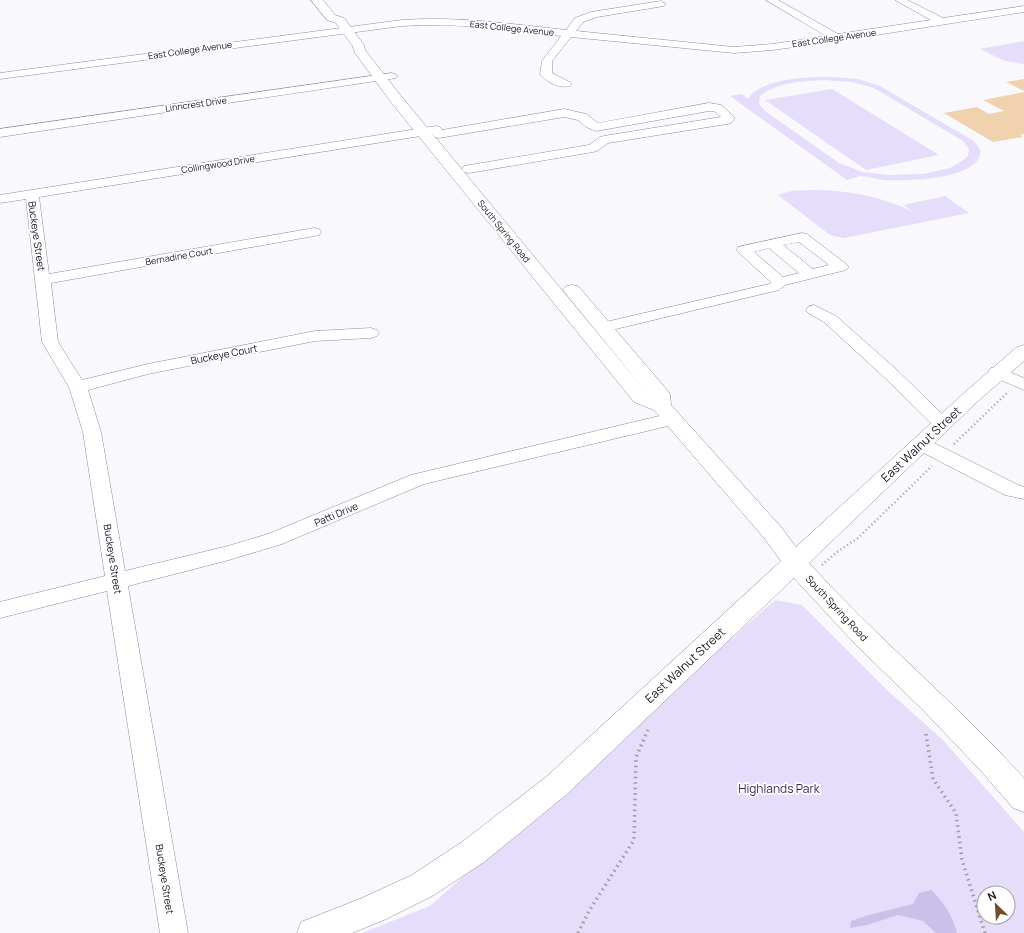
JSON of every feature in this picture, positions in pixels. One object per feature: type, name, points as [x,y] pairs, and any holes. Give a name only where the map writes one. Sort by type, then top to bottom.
[{"type":"main road","points":[[317,0],[331,18],[343,25]]},
{"type":"main road","points":[[329,0],[343,16],[343,25]]},
{"type":"main road","name":"South Spring Road","points":[[343,25],[358,45],[359,50],[386,77],[433,132],[594,329],[641,398],[667,413],[773,533],[795,563],[865,638],[933,702],[992,763],[1024,799]]},
{"type":"main road","name":"East Walnut Street","points":[[313,933],[373,909],[423,885],[473,852],[556,786],[997,372],[1024,351]]},
{"type":"street","points":[[771,0],[837,38]]},
{"type":"street","points":[[900,0],[943,22]]},
{"type":"street","points":[[566,84],[546,74],[547,61],[579,20],[586,16],[605,12],[661,4]]},
{"type":"street","name":"East College Avenue","points":[[0,76],[343,25],[451,22],[734,50],[773,47],[1024,10]]},
{"type":"street","name":"Linncrest Drive","points":[[0,133],[386,77]]},
{"type":"street","points":[[463,168],[593,148],[604,140],[727,120],[729,118],[717,108],[709,107],[596,127]]},
{"type":"street","name":"Collingwood Drive","points":[[0,199],[564,113],[582,117],[596,127],[609,140]]},
{"type":"street","name":"Buckeye Street","points":[[32,194],[50,342],[78,386],[92,432],[174,933]]},
{"type":"street","name":"Bernadine Court","points":[[43,280],[314,232]]},
{"type":"street","points":[[594,329],[774,287],[780,282],[841,267],[802,237],[743,250],[780,282]]},
{"type":"street","points":[[772,243],[811,275]]},
{"type":"street","points":[[814,310],[830,319],[891,374],[942,424]]},
{"type":"street","name":"Buckeye Court","points":[[78,386],[148,369],[315,336],[371,334]]},
{"type":"street","points":[[997,372],[1016,388]]},
{"type":"street","name":"Patti Drive","points":[[0,610],[229,553],[275,539],[418,479],[667,413]]},
{"type":"street","points":[[921,444],[1012,490],[1024,493]]},
{"type":"path","points":[[955,444],[1016,388]]},
{"type":"path","points":[[825,562],[858,538],[930,468]]},
{"type":"path","points":[[578,933],[589,911],[634,840],[636,757],[649,729]]},
{"type":"path","points":[[926,734],[933,779],[956,813],[962,860],[985,933]]},
{"type":"green space","points":[[1024,41],[1024,64],[1005,61],[980,49]]},
{"type":"green space","points":[[821,77],[858,79],[880,86],[972,140],[980,150],[979,158],[972,165],[962,171],[935,178],[884,180],[860,176],[847,180],[730,96],[742,94],[748,99],[754,92],[774,83],[798,78]],"holes":[[[824,80],[852,82],[874,88],[963,141],[969,149],[968,156],[950,168],[923,174],[888,175],[862,172],[839,163],[765,111],[759,104],[760,96],[767,91],[790,83]]]},
{"type":"green space","points":[[832,89],[939,155],[866,170],[765,100]]},
{"type":"green space","points":[[791,191],[838,191],[863,195],[887,201],[911,211],[904,205],[945,196],[969,213],[844,238],[830,235],[778,195]]},
{"type":"green space","name":"Highlands Park","points":[[775,600],[802,605],[889,692],[942,739],[1024,832],[1024,933],[362,933],[430,906]]},
{"type":"shaded area","points":[[931,890],[947,909],[957,933],[936,933],[923,921],[898,915],[867,925],[850,928],[851,921],[913,904],[919,893]]},
{"type":"building","points":[[1024,79],[1024,91],[1006,82]]},
{"type":"building","points":[[1024,92],[1024,134],[1020,135],[1023,137],[993,142],[944,113],[977,107],[989,114],[1004,111],[983,100]]}]
